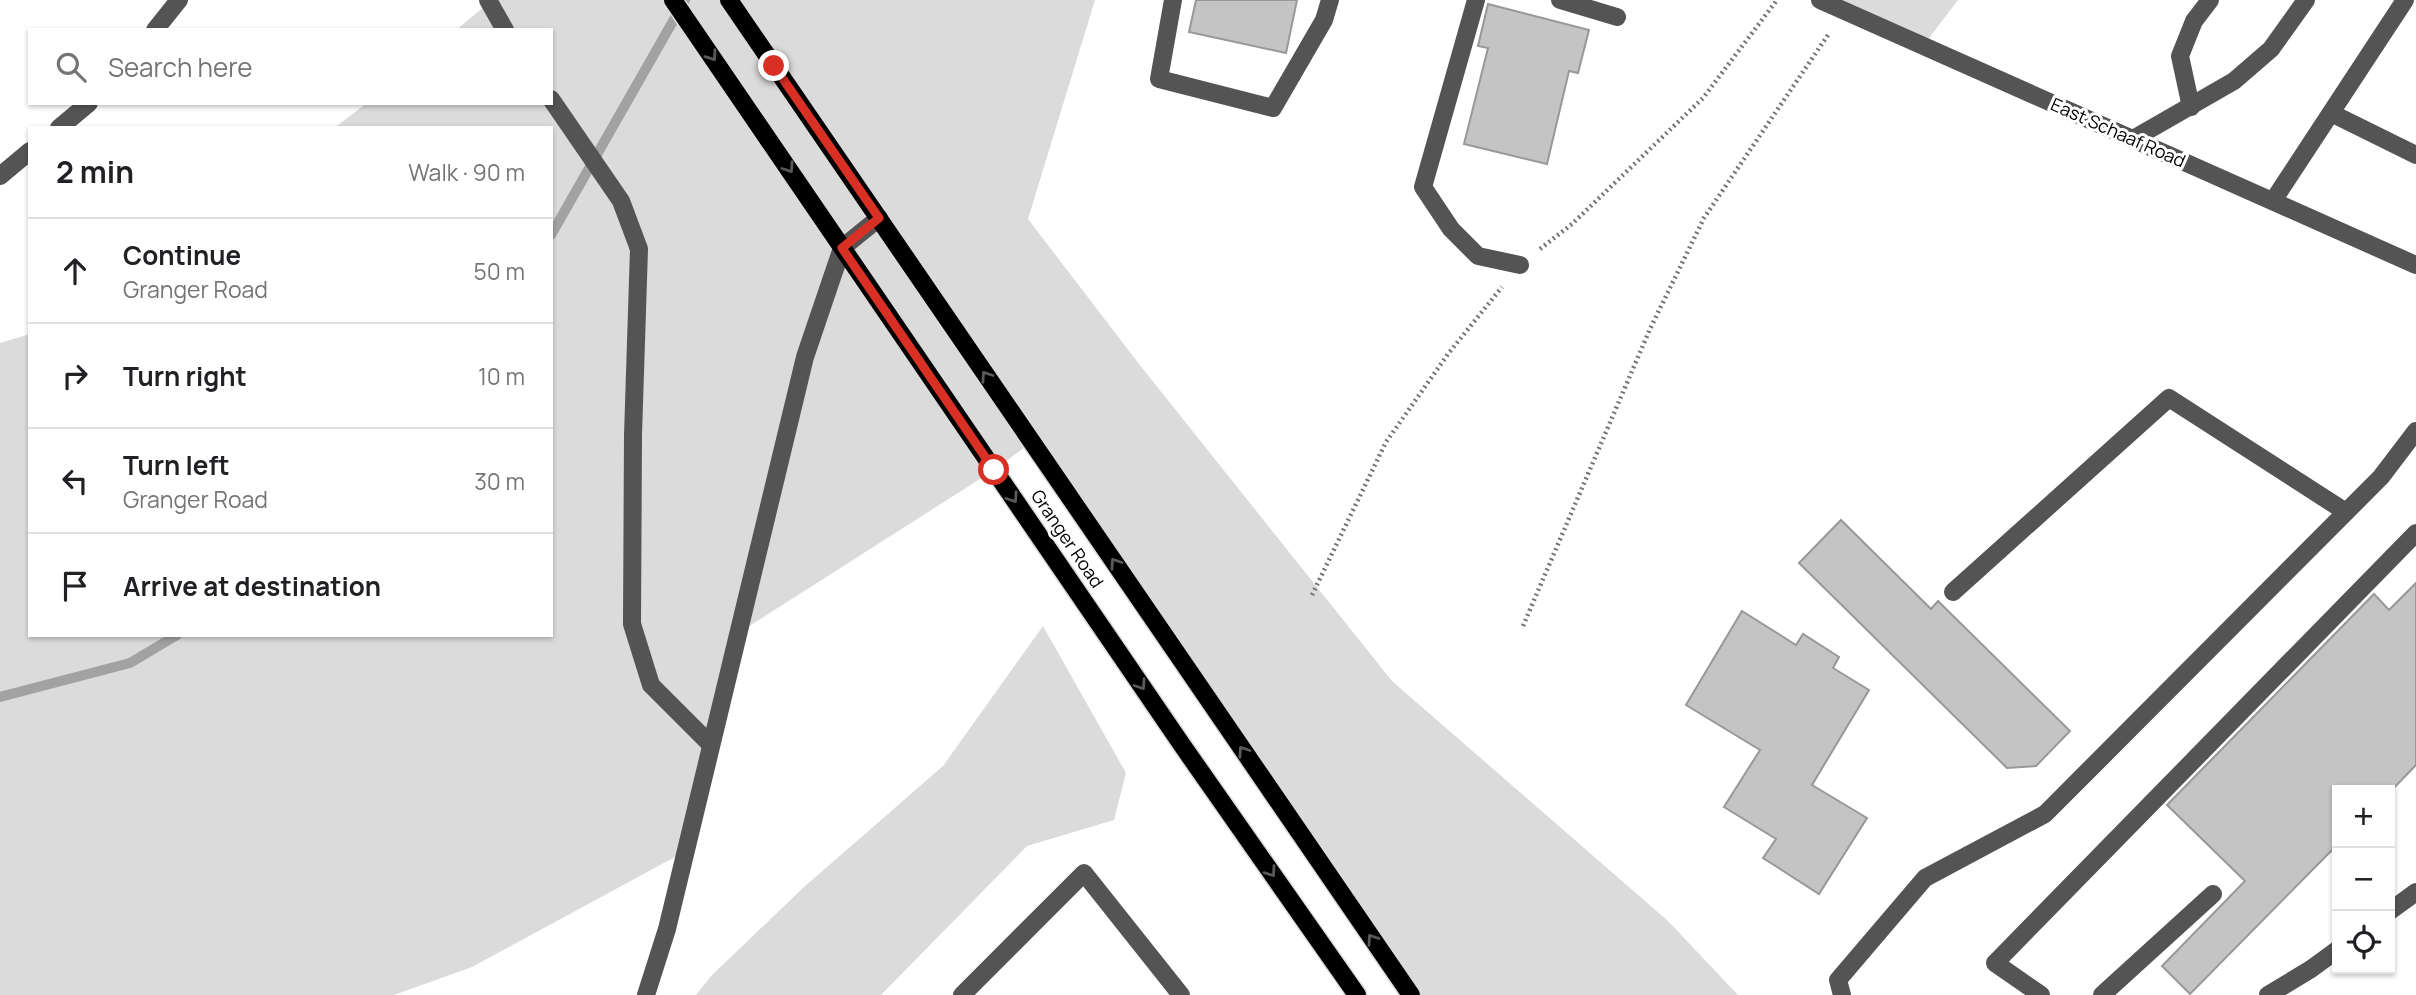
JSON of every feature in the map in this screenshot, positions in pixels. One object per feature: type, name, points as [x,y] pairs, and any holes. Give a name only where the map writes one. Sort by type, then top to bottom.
[{"type":"main road","name":"Granger Road","points":[[673,0],[1182,745],[1357,995]]},
{"type":"main road","name":"Granger Road","points":[[729,0],[1410,995]]},
{"type":"street","points":[[157,28],[179,0]]},
{"type":"street","points":[[488,0],[504,28]]},
{"type":"street","points":[[1172,0],[1158,79],[1273,108],[1324,20],[1330,0]]},
{"type":"street","points":[[1476,0],[1423,187],[1451,229],[1478,256],[1520,265]]},
{"type":"street","points":[[1560,0],[1617,17]]},
{"type":"street","name":"East Schaaf Road","points":[[1820,0],[2416,265]]},
{"type":"street","points":[[2191,107],[2180,56],[2194,21],[2210,0]]},
{"type":"street","points":[[2133,139],[2234,81],[2271,49],[2306,0]]},
{"type":"street","points":[[2273,201],[2405,0]]},
{"type":"street","points":[[553,101],[621,201],[639,249],[633,435],[632,624],[651,685],[711,745]]},
{"type":"street","points":[[61,126],[87,105]]},
{"type":"street","points":[[2331,113],[2416,155]]},
{"type":"street","points":[[0,176],[28,154]]},
{"type":"street","points":[[646,995],[667,929],[805,357],[842,248],[879,218]]},
{"type":"street","points":[[1953,592],[2169,398],[2346,512]]},
{"type":"street","points":[[1842,995],[1838,980],[1925,878],[2045,814],[2381,477],[2416,431]]},
{"type":"street","points":[[2041,995],[1995,963],[2416,533]]},
{"type":"street","points":[[962,995],[1084,873],[1181,995]]},
{"type":"street","points":[[2395,907],[2416,892]]},
{"type":"street","points":[[2102,995],[2213,894]]},
{"type":"street","points":[[2267,995],[2332,953]]},
{"type":"path","points":[[1522,626],[1650,329],[1704,218],[1844,11]]},
{"type":"shaded area","points":[[492,0],[1095,0],[1028,219],[1139,364],[1392,681],[1668,921],[1738,995],[1411,995],[1032,442],[994,470],[737,634],[686,851],[472,967],[394,995],[0,995],[0,343],[28,335],[28,637],[553,637],[553,126],[337,126],[364,105],[553,105],[553,28],[458,28]]},
{"type":"shaded area","points":[[1820,0],[1958,0],[1923,46]]},
{"type":"shaded area","points":[[1043,626],[1126,773],[1114,820],[1027,846],[881,995],[696,995],[711,976],[804,887],[943,766]]},
{"type":"building","points":[[1196,0],[1297,0],[1286,53],[1189,32]]},
{"type":"building","points":[[1488,4],[1589,30],[1578,73],[1569,71],[1547,164],[1464,144],[1488,48],[1478,46]]},
{"type":"building","points":[[1841,520],[1931,609],[1938,601],[2070,731],[2036,766],[2007,768],[1799,563]]},
{"type":"building","points":[[2416,583],[2416,765],[2395,787],[2332,785],[2332,850],[2190,994],[2162,966],[2245,881],[2167,805],[2374,594],[2389,610]]},
{"type":"building","points":[[1742,611],[1796,645],[1803,634],[1839,657],[1833,668],[1869,690],[1812,785],[1867,818],[1819,894],[1763,858],[1776,839],[1724,807],[1760,750],[1686,705]]},
{"type":"waterway","points":[[553,231],[685,0]]},
{"type":"waterway","points":[[0,697],[130,663],[174,637]]},
{"type":"route","points":[[774,66],[879,218],[842,248],[994,470]]}]
